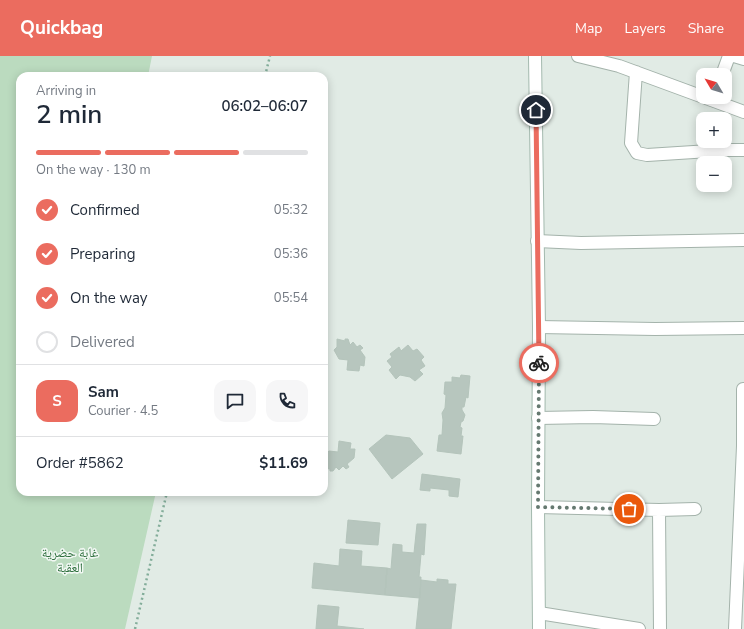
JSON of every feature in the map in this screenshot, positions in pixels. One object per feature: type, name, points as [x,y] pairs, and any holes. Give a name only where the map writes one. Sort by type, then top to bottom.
[{"type":"street","points":[[534,56],[539,327],[539,629]]},
{"type":"street","points":[[578,56],[619,66],[696,93]]},
{"type":"street","points":[[725,68],[729,56]]},
{"type":"street","points":[[734,56],[744,60]]},
{"type":"street","points":[[636,72],[631,143],[637,153],[647,155],[744,150]]},
{"type":"street","points":[[725,104],[744,112]]},
{"type":"street","points":[[537,241],[581,243],[744,240]]},
{"type":"street","points":[[539,327],[655,329],[744,328]]},
{"type":"street","points":[[735,629],[743,446],[743,389]]},
{"type":"street","points":[[538,418],[593,417],[654,419]]},
{"type":"street","points":[[538,507],[659,510],[694,509]]},
{"type":"street","points":[[659,510],[660,629]]},
{"type":"street","points":[[539,613],[639,629]]},
{"type":"path","points":[[266,72],[270,56]]},
{"type":"path","points":[[134,629],[166,496]]},
{"type":"green space","name":"غابة حضرية العقبة","points":[[0,56],[152,56],[149,72],[16,72],[16,496],[155,496],[125,629],[0,629]]},
{"type":"building","points":[[337,339],[345,341],[345,339],[348,339],[350,345],[353,342],[357,347],[360,345],[363,348],[360,350],[365,357],[364,366],[360,365],[359,371],[347,370],[348,360],[339,359],[334,350],[337,347]]},
{"type":"building","points":[[408,345],[413,351],[417,349],[424,357],[421,360],[425,366],[419,370],[423,374],[415,381],[410,377],[400,375],[396,379],[389,370],[392,367],[387,361],[392,357],[390,354],[399,347],[401,351]]},
{"type":"building","points":[[461,375],[470,376],[468,398],[466,397],[464,407],[462,407],[465,415],[460,427],[462,428],[461,436],[463,436],[461,454],[437,451],[439,435],[442,435],[442,413],[445,408],[446,395],[444,394],[445,382],[452,382],[452,377],[460,378]]},
{"type":"building","points":[[386,435],[410,438],[423,454],[392,479],[369,449]]},
{"type":"building","points":[[339,441],[351,443],[350,449],[355,449],[354,458],[347,464],[349,467],[346,469],[343,466],[339,470],[336,467],[333,471],[330,471],[330,469],[328,469],[328,452],[338,452]]},
{"type":"building","points":[[422,474],[460,479],[458,497],[449,496],[449,490],[430,488],[430,491],[420,490]]},
{"type":"building","points":[[348,520],[380,523],[378,545],[346,543]]},
{"type":"building","points":[[417,524],[426,524],[424,555],[421,554],[419,577],[421,577],[420,598],[385,595],[387,568],[391,569],[393,544],[402,545],[402,552],[414,553]]},
{"type":"building","points":[[340,549],[362,551],[361,566],[387,568],[385,595],[312,588],[314,563],[339,566]]},
{"type":"building","points":[[437,579],[448,580],[448,584],[456,584],[451,629],[416,629],[421,580],[437,582]]},
{"type":"building","points":[[318,605],[339,607],[337,626],[364,629],[316,629]]},
{"type":"way so far","points":[[539,363],[538,507],[629,509]]},
{"type":"route","points":[[536,110],[539,363]]}]
